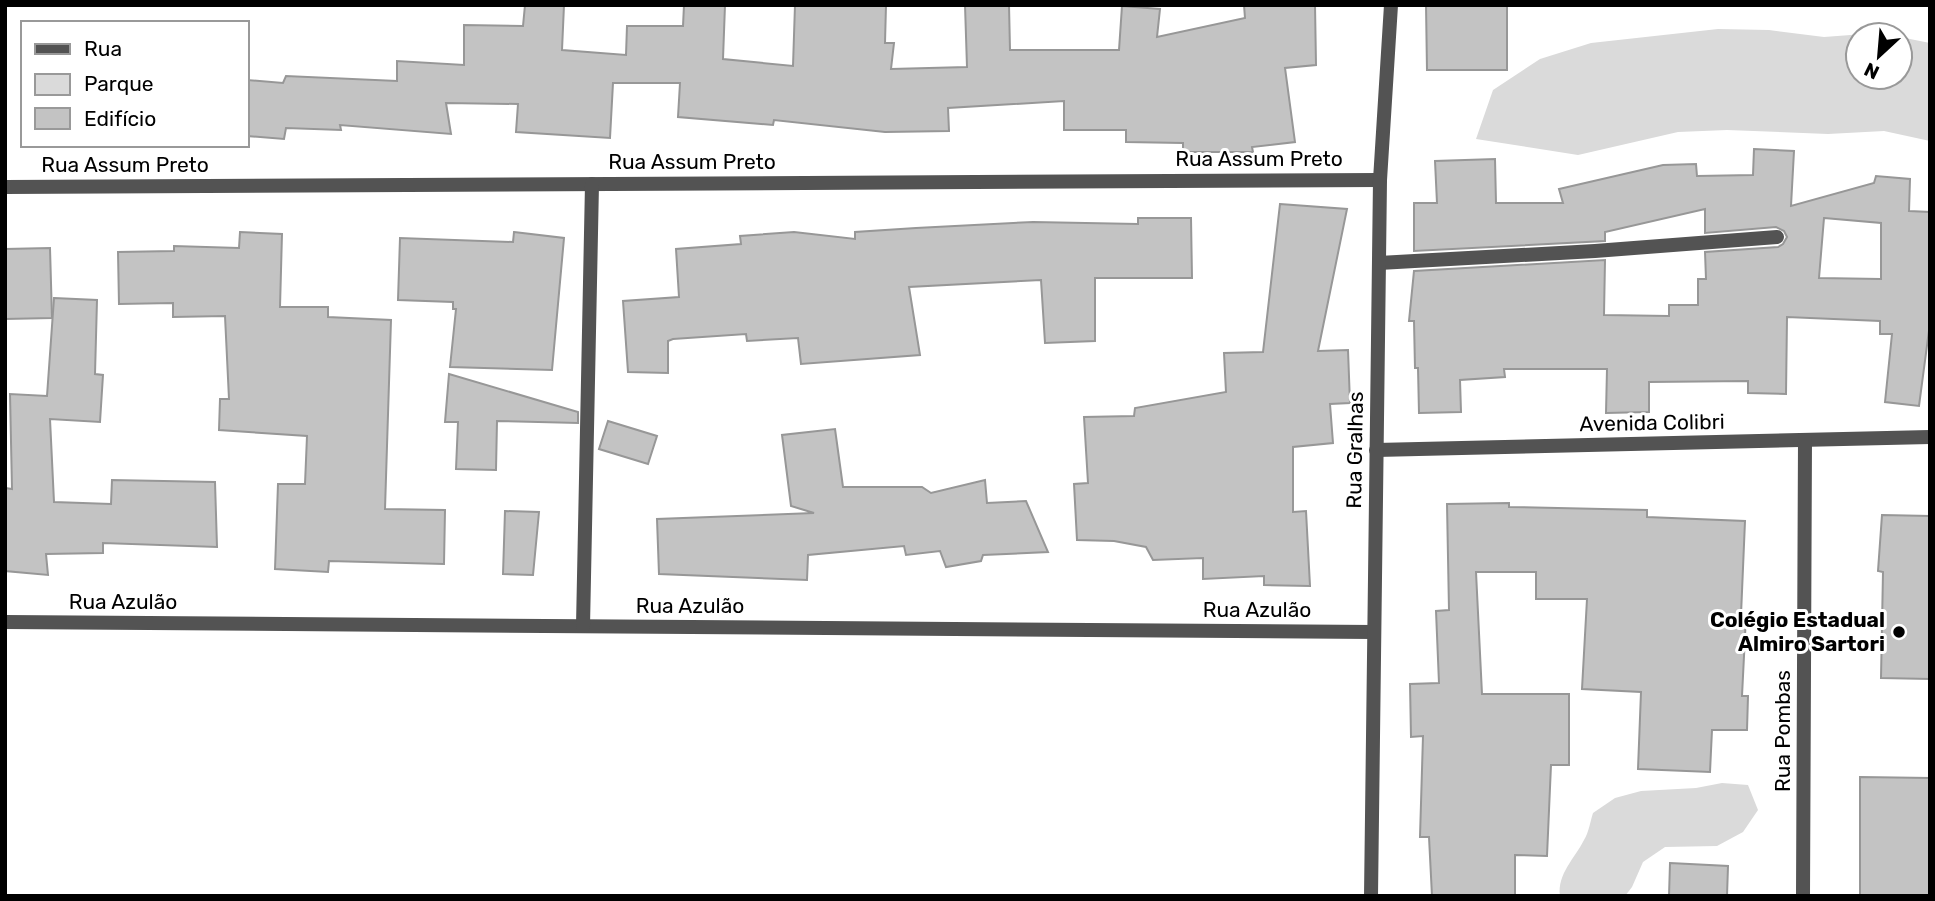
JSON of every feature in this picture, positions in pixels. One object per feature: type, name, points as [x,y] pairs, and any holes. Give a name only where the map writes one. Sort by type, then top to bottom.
[{"type":"street","name":"Rua Gralhas","points":[[1371,896],[1380,180],[1391,5]]},
{"type":"street","name":"Rua Assum Preto","points":[[5,187],[1380,180]]},
{"type":"street","points":[[583,626],[592,184]]},
{"type":"street","points":[[1379,263],[1595,251],[1777,237]]},
{"type":"street","name":"Avenida Colibri","points":[[1376,450],[1930,437]]},
{"type":"street","name":"Rua Pombas","points":[[1802,896],[1805,440]]},
{"type":"street","name":"Rua Azulão","points":[[5,622],[1374,632]]},
{"type":"green space","points":[[1718,29],[1769,30],[1824,37],[1844,35],[1844,91],[1914,91],[1914,40],[1930,43],[1930,141],[1884,131],[1828,134],[1727,130],[1678,132],[1578,155],[1476,139],[1493,90],[1540,59],[1591,43]]},
{"type":"green space","points":[[1722,783],[1748,785],[1758,810],[1743,832],[1717,846],[1665,847],[1643,862],[1625,896],[1560,896],[1561,880],[1586,837],[1593,813],[1615,798],[1641,791],[1696,788]]},
{"type":"building","points":[[525,5],[564,5],[562,50],[626,55],[627,26],[683,26],[684,5],[725,5],[723,59],[793,66],[795,5],[886,5],[885,43],[894,43],[891,69],[967,67],[965,5],[1009,5],[1010,50],[1119,50],[1122,6],[1160,9],[1157,37],[1245,18],[1244,5],[1315,5],[1316,65],[1285,68],[1295,142],[1252,147],[1253,152],[1183,152],[1183,143],[1126,142],[1126,130],[1064,130],[1064,101],[948,108],[949,131],[885,132],[774,120],[773,125],[678,117],[680,83],[613,83],[610,138],[516,132],[518,104],[446,103],[451,134],[340,125],[341,130],[286,128],[284,139],[248,136],[248,80],[283,83],[286,76],[397,81],[397,61],[464,65],[464,25],[523,26]]},
{"type":"building","points":[[1426,5],[1507,5],[1507,70],[1427,70]]},
{"type":"building","points":[[1754,149],[1794,151],[1791,206],[1874,183],[1876,176],[1910,179],[1909,211],[1930,212],[1930,323],[1919,406],[1885,402],[1892,334],[1880,334],[1880,321],[1787,317],[1786,394],[1748,393],[1748,381],[1649,382],[1649,412],[1606,413],[1607,369],[1504,369],[1505,377],[1460,380],[1461,412],[1419,413],[1414,321],[1409,321],[1414,271],[1605,260],[1604,315],[1669,316],[1669,305],[1698,305],[1698,279],[1706,279],[1705,252],[1778,247],[1787,237],[1784,231],[1776,227],[1705,233],[1705,209],[1605,232],[1605,241],[1414,251],[1414,203],[1437,203],[1435,161],[1495,159],[1496,203],[1563,203],[1559,189],[1663,165],[1696,164],[1697,176],[1753,175]],"holes":[[[1824,218],[1881,223],[1881,279],[1819,278]]]},
{"type":"building","points":[[1280,204],[1347,209],[1318,351],[1348,350],[1350,403],[1330,404],[1333,443],[1293,447],[1293,512],[1306,511],[1310,586],[1264,585],[1264,576],[1203,579],[1203,558],[1153,560],[1146,547],[1114,541],[1077,540],[1074,484],[1088,483],[1084,417],[1134,416],[1135,408],[1226,392],[1224,353],[1263,352]]},
{"type":"building","points":[[1138,218],[1191,218],[1192,278],[1095,278],[1095,341],[1045,343],[1041,280],[909,287],[920,355],[801,364],[798,338],[747,341],[746,334],[673,339],[668,341],[668,373],[628,372],[623,301],[679,297],[676,249],[741,244],[740,236],[794,232],[855,239],[855,232],[1033,222],[1138,224]]},
{"type":"building","points":[[240,232],[282,234],[280,307],[328,307],[328,317],[391,320],[385,509],[445,510],[444,564],[329,561],[328,572],[275,569],[278,484],[305,484],[307,436],[219,430],[220,399],[229,399],[225,316],[173,317],[173,303],[119,304],[118,252],[174,251],[174,246],[239,248]]},
{"type":"building","points":[[514,232],[564,238],[552,370],[450,367],[456,309],[453,309],[453,302],[398,300],[400,238],[513,242]]},
{"type":"building","points":[[50,248],[52,318],[5,319],[5,249]]},
{"type":"building","points":[[54,298],[97,300],[95,374],[103,375],[100,422],[50,419],[54,502],[111,504],[112,480],[215,482],[217,547],[103,543],[103,553],[46,554],[48,575],[5,571],[5,488],[12,489],[10,394],[47,396]]},
{"type":"building","points":[[449,374],[578,412],[578,423],[497,421],[496,470],[456,469],[458,422],[445,422]]},
{"type":"building","points":[[608,421],[657,436],[648,464],[599,449]]},
{"type":"building","points":[[835,429],[843,487],[922,487],[931,493],[985,480],[987,503],[1026,501],[1048,552],[983,555],[981,561],[946,567],[940,551],[906,555],[904,546],[808,555],[807,580],[659,574],[657,519],[814,513],[791,506],[782,435]]},
{"type":"building","points":[[1509,503],[1509,507],[1647,510],[1647,517],[1745,521],[1741,615],[1746,616],[1742,696],[1748,696],[1747,730],[1712,730],[1710,772],[1638,769],[1641,692],[1582,689],[1587,599],[1536,599],[1536,572],[1476,572],[1482,694],[1569,694],[1569,765],[1551,765],[1547,856],[1515,855],[1515,896],[1432,896],[1429,837],[1420,837],[1423,736],[1411,737],[1410,684],[1439,683],[1436,611],[1449,610],[1447,504]]},
{"type":"building","points":[[505,511],[539,512],[533,575],[503,574]]},
{"type":"building","points":[[1882,515],[1930,516],[1930,679],[1881,678],[1883,572],[1878,571]]},
{"type":"building","points":[[1860,777],[1930,778],[1930,896],[1860,896]]},
{"type":"building","points":[[1670,863],[1728,866],[1727,896],[1669,896]]},
{"type":"place","name":"Colégio Estadual Almiro Sartori","points":[[1899,632]]}]
